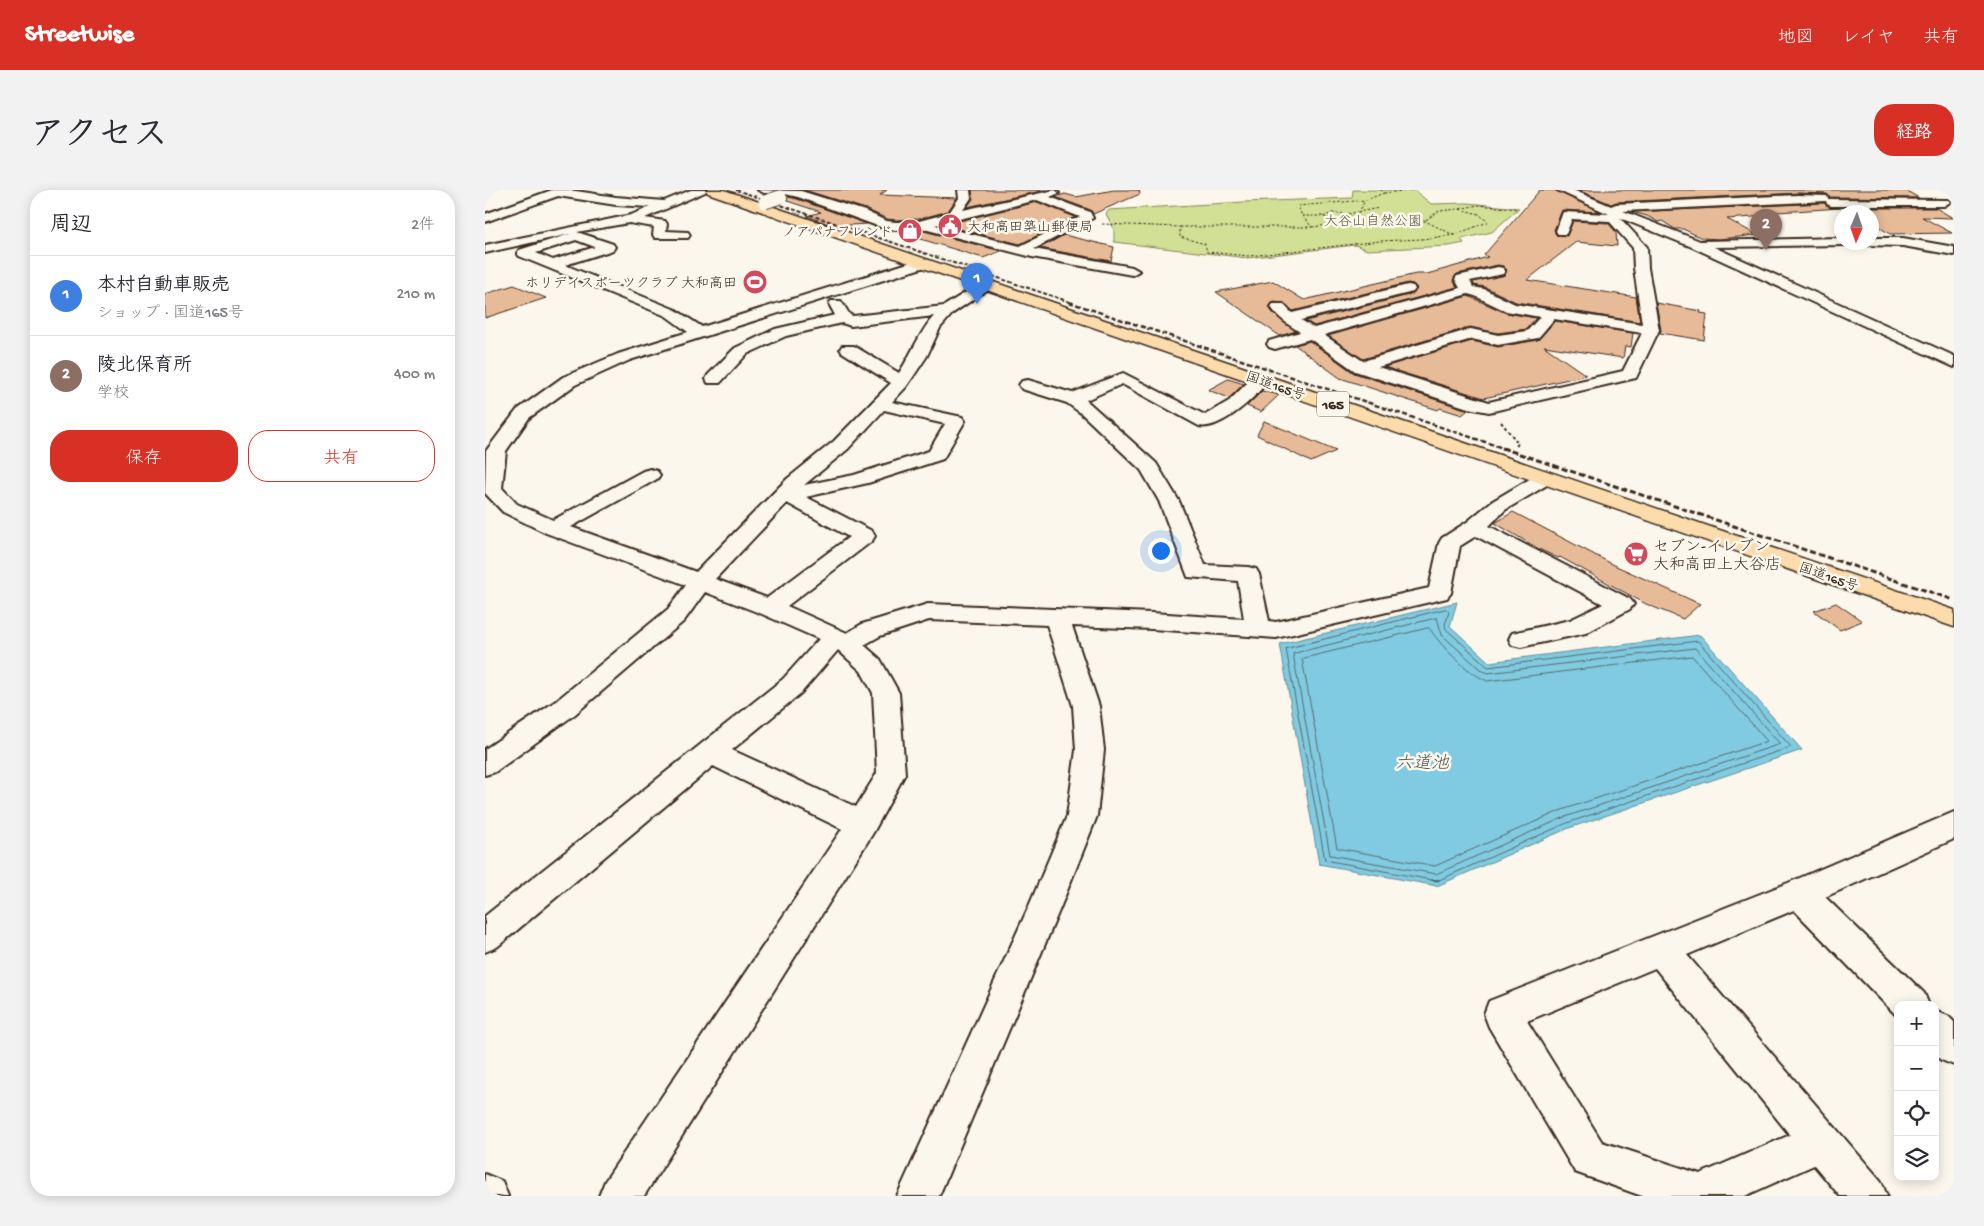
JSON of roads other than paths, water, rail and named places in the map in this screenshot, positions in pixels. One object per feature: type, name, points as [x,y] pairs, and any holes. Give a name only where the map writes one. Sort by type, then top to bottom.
[{"type":"highway","name":"国道165号","points":[[712,190],[1954,619]]},
{"type":"street","points":[[523,190],[666,204]]},
{"type":"street","points":[[601,198],[624,190]]},
{"type":"street","points":[[485,249],[565,230],[629,219],[701,190]]},
{"type":"street","points":[[764,196],[781,190],[814,193],[883,224],[896,226],[919,225],[1063,191]]},
{"type":"street","points":[[953,216],[965,198],[964,190]]},
{"type":"street","points":[[1563,190],[1613,213],[1697,244],[1954,362]]},
{"type":"street","points":[[1810,190],[1837,205]]},
{"type":"street","points":[[1922,190],[1949,204]]},
{"type":"street","points":[[486,217],[557,192]]},
{"type":"street","points":[[764,196],[780,198]]},
{"type":"street","points":[[1022,250],[1087,218],[1087,215],[1037,196]]},
{"type":"street","points":[[1562,231],[1567,215],[1798,198],[1949,204]]},
{"type":"street","points":[[1278,307],[1289,318],[1361,367],[1474,404],[1489,406],[1630,374],[1651,330],[1641,268],[1640,247],[1613,213]]},
{"type":"street","points":[[486,217],[517,222]]},
{"type":"street","points":[[629,219],[661,224],[659,235],[684,235]]},
{"type":"street","points":[[536,225],[565,230]]},
{"type":"street","points":[[919,225],[1022,250],[1132,271]]},
{"type":"street","points":[[1879,229],[1903,242]]},
{"type":"street","points":[[552,265],[608,247],[577,236],[524,253],[552,265],[671,313],[700,333]]},
{"type":"street","points":[[1697,244],[1834,242]]},
{"type":"street","points":[[1879,242],[1903,242],[1954,251]]},
{"type":"street","points":[[620,1196],[862,824],[891,774],[886,693],[871,665],[841,640],[769,608],[554,528],[510,508],[492,489],[496,451],[523,414],[569,381],[624,356],[923,263]]},
{"type":"street","points":[[1467,290],[1461,279],[1498,271]]},
{"type":"street","points":[[485,764],[565,708],[676,615],[700,582],[784,493],[841,445],[901,382],[919,356],[933,326],[948,310],[987,285]]},
{"type":"street","points":[[1289,318],[1407,288],[1429,300]]},
{"type":"street","points":[[1275,344],[1467,290],[1479,292],[1511,308],[1651,330]]},
{"type":"street","points":[[829,293],[844,318]]},
{"type":"street","points":[[714,379],[741,351],[781,332],[844,318],[851,321],[948,310]]},
{"type":"street","points":[[1361,367],[1471,334],[1498,340],[1532,336],[1546,321],[1549,314]]},
{"type":"street","points":[[849,349],[901,382]]},
{"type":"street","points":[[1073,398],[1123,378],[1205,422],[1235,404],[1261,379]]},
{"type":"street","points":[[1028,385],[1073,398],[1149,468],[1169,500],[1196,572],[1247,574],[1258,628]]},
{"type":"street","points":[[784,493],[805,492],[890,470],[936,455],[956,421],[879,404]]},
{"type":"street","points":[[554,528],[650,475]]},
{"type":"street","points":[[485,936],[792,686],[841,640],[928,612],[1152,621],[1276,630],[1439,593],[1450,543],[1475,527],[1537,476]]},
{"type":"street","points":[[769,608],[863,536],[784,493]]},
{"type":"street","points":[[1475,527],[1622,604],[1577,626],[1521,639]]},
{"type":"street","points":[[918,1196],[1045,906],[1082,816],[1090,750],[1086,706],[1057,617]]},
{"type":"street","points":[[709,752],[862,824]]},
{"type":"street","points":[[1821,1142],[1700,1195],[1589,1158],[1502,1014],[1799,893],[1954,825]]},
{"type":"street","points":[[1799,893],[1907,1001]]},
{"type":"street","points":[[1660,949],[1866,1196]]},
{"type":"street","points":[[1939,1033],[1954,1047]]},
{"type":"water","name":"六道池","points":[[1457,602],[1450,626],[1489,662],[1700,635],[1802,750],[1569,828],[1437,886],[1319,864],[1280,644]]},
{"type":"railway","points":[[736,190],[1073,303]]},
{"type":"railway","points":[[1069,302],[1506,449]]},
{"type":"railway","points":[[1502,448],[1954,600]]},
{"type":"place","name":"大和高田築山郵便局","points":[[950,226]]},
{"type":"place","name":"ノアパナフレンド","points":[[910,231]]},
{"type":"place","name":"陵北保育所","points":[[1766,250]]},
{"type":"place","name":"ホリデイスポーツクラブ 大和高田","points":[[755,282]]},
{"type":"place","name":"本村自動車販売","points":[[977,304]]},
{"type":"place","name":"セブン-イレブン 大和高田上大谷店","points":[[1636,554]]},
{"type":"park label","name":"大谷山自然公園","points":[[1373,220]]}]
